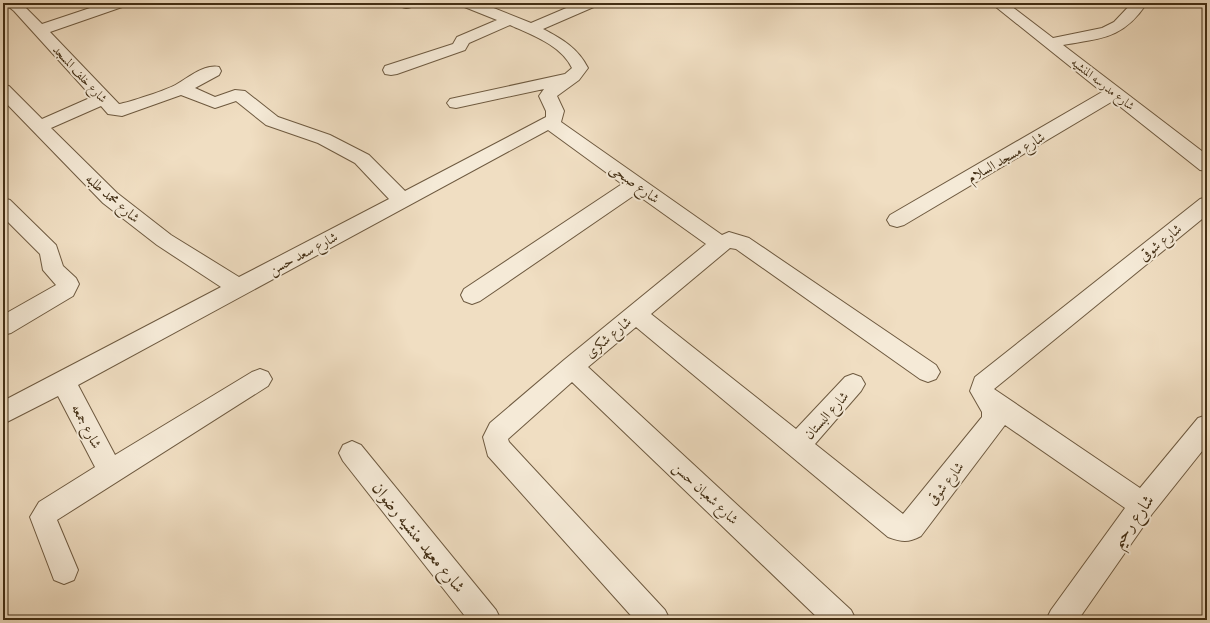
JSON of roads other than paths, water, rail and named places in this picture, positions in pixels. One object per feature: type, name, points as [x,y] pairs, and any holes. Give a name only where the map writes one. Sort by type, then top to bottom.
[{"type":"street","name":"شارع خلف المسجد","points":[[11,3],[19,8],[103,99],[117,111],[183,88]]},
{"type":"street","points":[[39,30],[120,3]]},
{"type":"street","points":[[467,3],[532,28],[573,54],[579,61],[580,68],[577,75],[552,90],[548,96],[555,116],[550,123]]},
{"type":"street","points":[[532,28],[589,3]]},
{"type":"street","name":"شارع مدرسه المنشيه","points":[[998,3],[1207,165]]},
{"type":"street","points":[[1051,43],[1107,32],[1114,29],[1140,3]]},
{"type":"street","points":[[391,70],[459,47],[463,40],[511,19]]},
{"type":"street","points":[[205,70],[183,88],[215,103],[235,95],[239,95],[272,120],[324,139],[362,159],[402,200]]},
{"type":"street","points":[[456,103],[571,78]]},
{"type":"street","name":"شارع محمد طلبه","points":[[3,90],[40,126],[87,177],[135,219],[238,288]]},
{"type":"street","name":"شارع مسجد السلام","points":[[897,220],[1114,93]]},
{"type":"street","points":[[40,126],[103,99]]},
{"type":"street","name":"شارع صبحى","points":[[550,123],[720,244]]},
{"type":"street","name":"شارع سعد حسن","points":[[3,413],[402,200],[550,123]]},
{"type":"street","points":[[472,295],[636,184]]},
{"type":"street","name":"شارع شوقى","points":[[636,314],[898,527],[906,530],[911,526],[995,420],[994,410],[988,398],[982,391],[983,384],[1207,204]]},
{"type":"street","points":[[3,326],[65,290],[68,284],[54,270],[49,251],[7,215]]},
{"type":"street","points":[[720,244],[729,240],[742,243],[928,372]]},
{"type":"street","name":"شارع شكرى","points":[[655,620],[497,448],[495,437],[499,431],[572,367],[720,244]]},
{"type":"street","name":"شارع شعبان حسن","points":[[572,367],[841,620]]},
{"type":"street","points":[[64,570],[43,517],[48,510],[260,379]]},
{"type":"street","name":"شارع جمعه","points":[[63,380],[111,472]]},
{"type":"street","name":"شارع البستان","points":[[798,445],[853,384]]},
{"type":"street","points":[[988,398],[1143,504]]},
{"type":"street","name":"شارع رحيم","points":[[1060,620],[1143,504],[1207,426]]},
{"type":"street","name":"شارع معهد منشيه رضوان","points":[[352,453],[486,620]]}]
